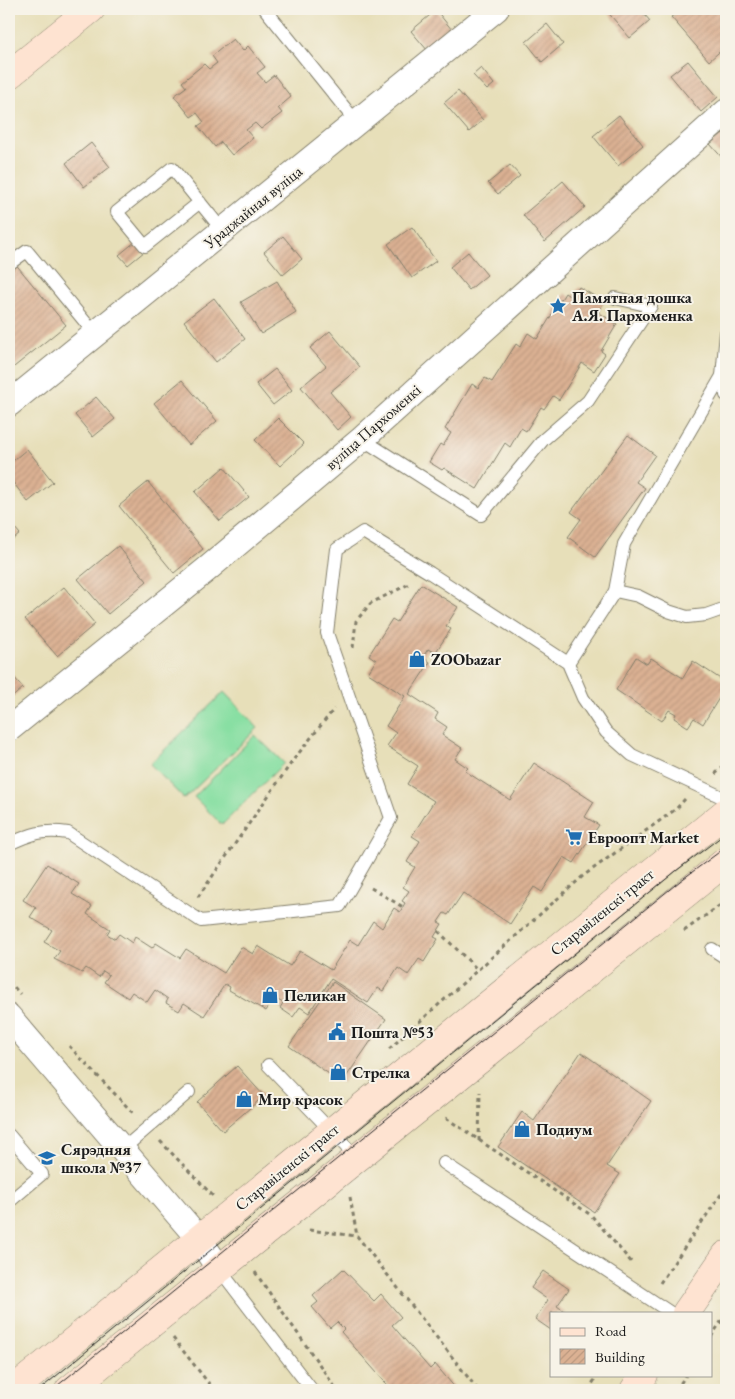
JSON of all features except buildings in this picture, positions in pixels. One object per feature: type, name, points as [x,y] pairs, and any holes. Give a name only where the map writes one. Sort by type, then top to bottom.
[{"type":"street","points":[[9,75],[92,9]]},
{"type":"street","name":"Ураджайная вуліца","points":[[9,404],[493,11]]},
{"type":"street","name":"вуліца Пархоменкі","points":[[9,729],[206,570],[362,439],[726,112]]},
{"type":"street","name":"Старавіленскі тракт","points":[[12,1390],[726,812]]},
{"type":"street","points":[[69,1390],[726,861]]},
{"type":"street","points":[[9,1017],[199,1239],[220,1270]]},
{"type":"street","points":[[687,1312],[726,1255]]},
{"type":"street","points":[[634,1390],[643,1376]]},
{"type":"lane","points":[[265,9],[357,123]]},
{"type":"lane","points":[[200,202],[145,246],[117,212],[172,168],[200,202],[223,231]]},
{"type":"lane","points":[[9,264],[27,251],[95,334]]},
{"type":"lane","points":[[362,439],[481,515],[543,440],[588,401],[651,306],[615,298]]},
{"type":"lane","points":[[726,333],[722,376],[726,395]]},
{"type":"lane","points":[[568,663],[615,591],[624,544],[722,376]]},
{"type":"lane","points":[[9,844],[30,834],[48,830],[68,833],[201,921],[340,906],[391,818],[327,633],[337,549],[363,532],[430,573],[568,663],[584,698],[606,732],[632,755],[726,799]]},
{"type":"lane","points":[[615,591],[638,596],[668,611],[687,617],[706,615],[726,608]]},
{"type":"lane","points":[[712,949],[726,958]]},
{"type":"lane","points":[[268,1065],[357,1158]]},
{"type":"lane","points":[[123,1149],[189,1092]]},
{"type":"lane","points":[[9,1134],[42,1174],[9,1202]]},
{"type":"lane","points":[[444,1163],[670,1312]]},
{"type":"lane","points":[[220,1270],[312,1390]]},
{"type":"path","points":[[9,15],[16,9]]},
{"type":"path","points":[[188,912],[294,760],[348,692],[356,620],[371,602],[430,573]]},
{"type":"path","points":[[384,1053],[583,876],[676,809],[697,786],[726,765]]},
{"type":"path","points":[[356,879],[403,907]]},
{"type":"path","points":[[438,931],[478,970]]},
{"type":"path","points":[[9,982],[21,996]]},
{"type":"path","points":[[67,1044],[214,1197]]},
{"type":"path","points":[[479,1141],[480,1082]]},
{"type":"path","points":[[442,1116],[591,1215],[638,1270]]},
{"type":"path","points":[[650,1298],[726,1187]]},
{"type":"path","points":[[349,1192],[357,1236],[478,1390]]},
{"type":"path","points":[[303,1229],[357,1236]]},
{"type":"path","points":[[255,1271],[337,1390]]},
{"type":"path","points":[[652,1279],[660,1284]]},
{"type":"path","points":[[712,1335],[726,1314]]},
{"type":"path","points":[[173,1337],[214,1390]]},
{"type":"path","points":[[588,1390],[597,1376]]},
{"type":"path","points":[[676,1390],[685,1376]]},
{"type":"green space","points":[[224,692],[258,728],[184,799],[150,764]]},
{"type":"green space","points":[[255,735],[284,763],[222,825],[194,797]]},
{"type":"tram line","points":[[39,1390],[676,871],[726,833]]},
{"type":"tram line","points":[[52,1390],[680,881],[726,847]]},
{"type":"place","name":"Памятная дошка А.Я. Пархоменка","points":[[558,306]]},
{"type":"place","name":"ZOObazar","points":[[417,659]]},
{"type":"place","name":"Евроопт Market","points":[[574,837]]},
{"type":"place","name":"Пеликан","points":[[270,995]]},
{"type":"place","name":"Пошта №53","points":[[337,1032]]},
{"type":"place","name":"Стрелка","points":[[338,1072]]},
{"type":"place","name":"Мир красок","points":[[244,1099]]},
{"type":"place","name":"Подиум","points":[[522,1129]]},
{"type":"place","name":"Сярэдняя школа №37","points":[[47,1158]]}]
